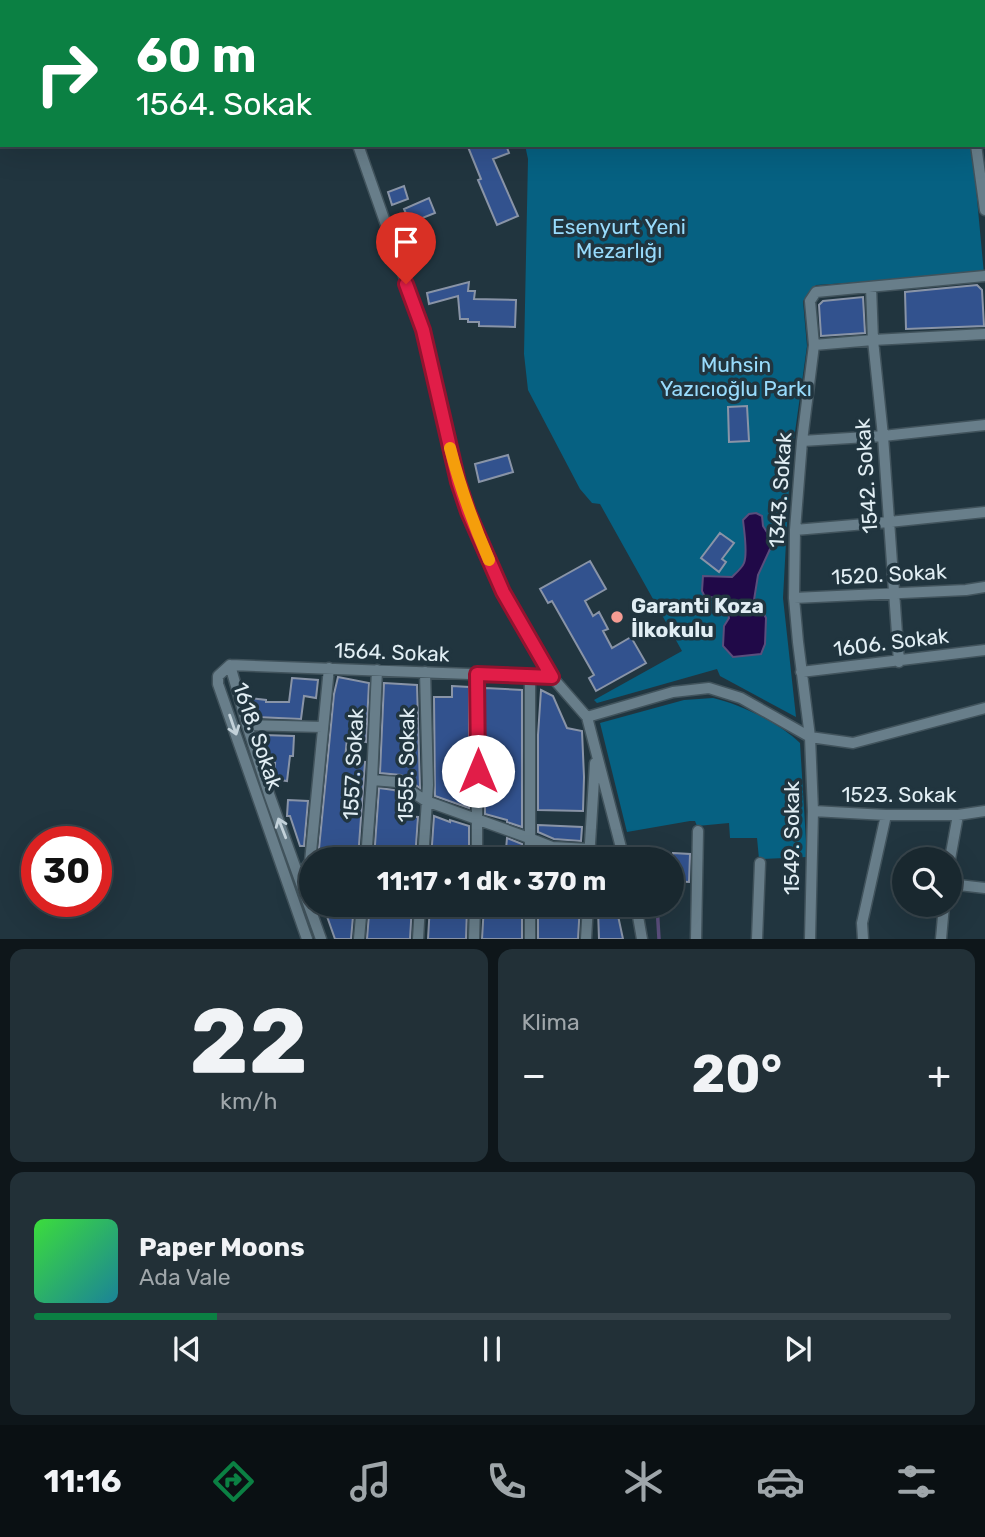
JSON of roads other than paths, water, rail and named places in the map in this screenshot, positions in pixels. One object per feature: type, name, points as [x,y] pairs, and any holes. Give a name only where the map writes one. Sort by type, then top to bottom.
[{"type":"street","points":[[359,147],[423,330],[458,482],[468,512],[503,592],[552,677],[587,717],[621,847]]},
{"type":"street","points":[[976,147],[985,210]]},
{"type":"street","name":"1343. Sokak","points":[[810,737],[794,598],[795,530],[802,441],[814,345],[810,301],[816,292],[985,276]]},
{"type":"street","name":"1542. Sokak","points":[[871,287],[899,662]]},
{"type":"street","points":[[814,345],[985,334]]},
{"type":"street","points":[[802,441],[985,425]]},
{"type":"street","points":[[795,530],[985,512]]},
{"type":"street","name":"1520. Sokak","points":[[794,598],[985,587]]},
{"type":"street","name":"1606. Sokak","points":[[801,672],[985,650]]},
{"type":"street","name":"1564. Sokak","points":[[230,665],[552,677]]},
{"type":"street","name":"1618. Sokak","points":[[299,873],[269,794],[230,665],[218,676],[218,684],[307,939]]},
{"type":"street","points":[[311,847],[329,668]]},
{"type":"street","name":"1557. Sokak","points":[[367,847],[377,670]]},
{"type":"street","name":"1555. Sokak","points":[[424,847],[428,785],[425,672]]},
{"type":"street","points":[[477,674],[477,847]]},
{"type":"street","points":[[529,847],[530,676]]},
{"type":"street","points":[[587,717],[673,692],[709,688],[741,698],[810,737],[853,743],[985,708]]},
{"type":"street","points":[[247,725],[323,727]]},
{"type":"street","name":"1549. Sokak","points":[[810,737],[813,811],[810,939]]},
{"type":"street","points":[[589,847],[596,753]]},
{"type":"street","points":[[372,780],[397,782],[426,801],[552,847]]},
{"type":"street","name":"1523. Sokak","points":[[813,811],[886,815],[958,815],[985,811]]},
{"type":"street","points":[[863,939],[862,923],[886,815]]},
{"type":"street","points":[[952,847],[958,815]]},
{"type":"street","points":[[696,939],[698,831]]},
{"type":"street","points":[[757,939],[760,863]]},
{"type":"street","points":[[962,885],[985,888]]},
{"type":"street","name":"1618. Sokak","points":[[314,917],[321,939]]},
{"type":"street","points":[[359,939],[361,917]]},
{"type":"street","points":[[418,939],[419,917]]},
{"type":"street","points":[[474,939],[475,917]]},
{"type":"street","points":[[530,917],[530,939]]},
{"type":"street","points":[[586,939],[587,917]]},
{"type":"street","points":[[638,917],[642,939]]},
{"type":"street","points":[[941,939],[943,917]]},
{"type":"waterway","points":[[658,917],[659,939]]},
{"type":"place","name":"Garanti Koza İlkokulu","points":[[617,617]]},
{"type":"park label","name":"Esenyurt Yeni Mezarlığı","points":[[619,238]]},
{"type":"park label","name":"Muhsin Yazıcıoğlu Parkı","points":[[736,376]]}]
